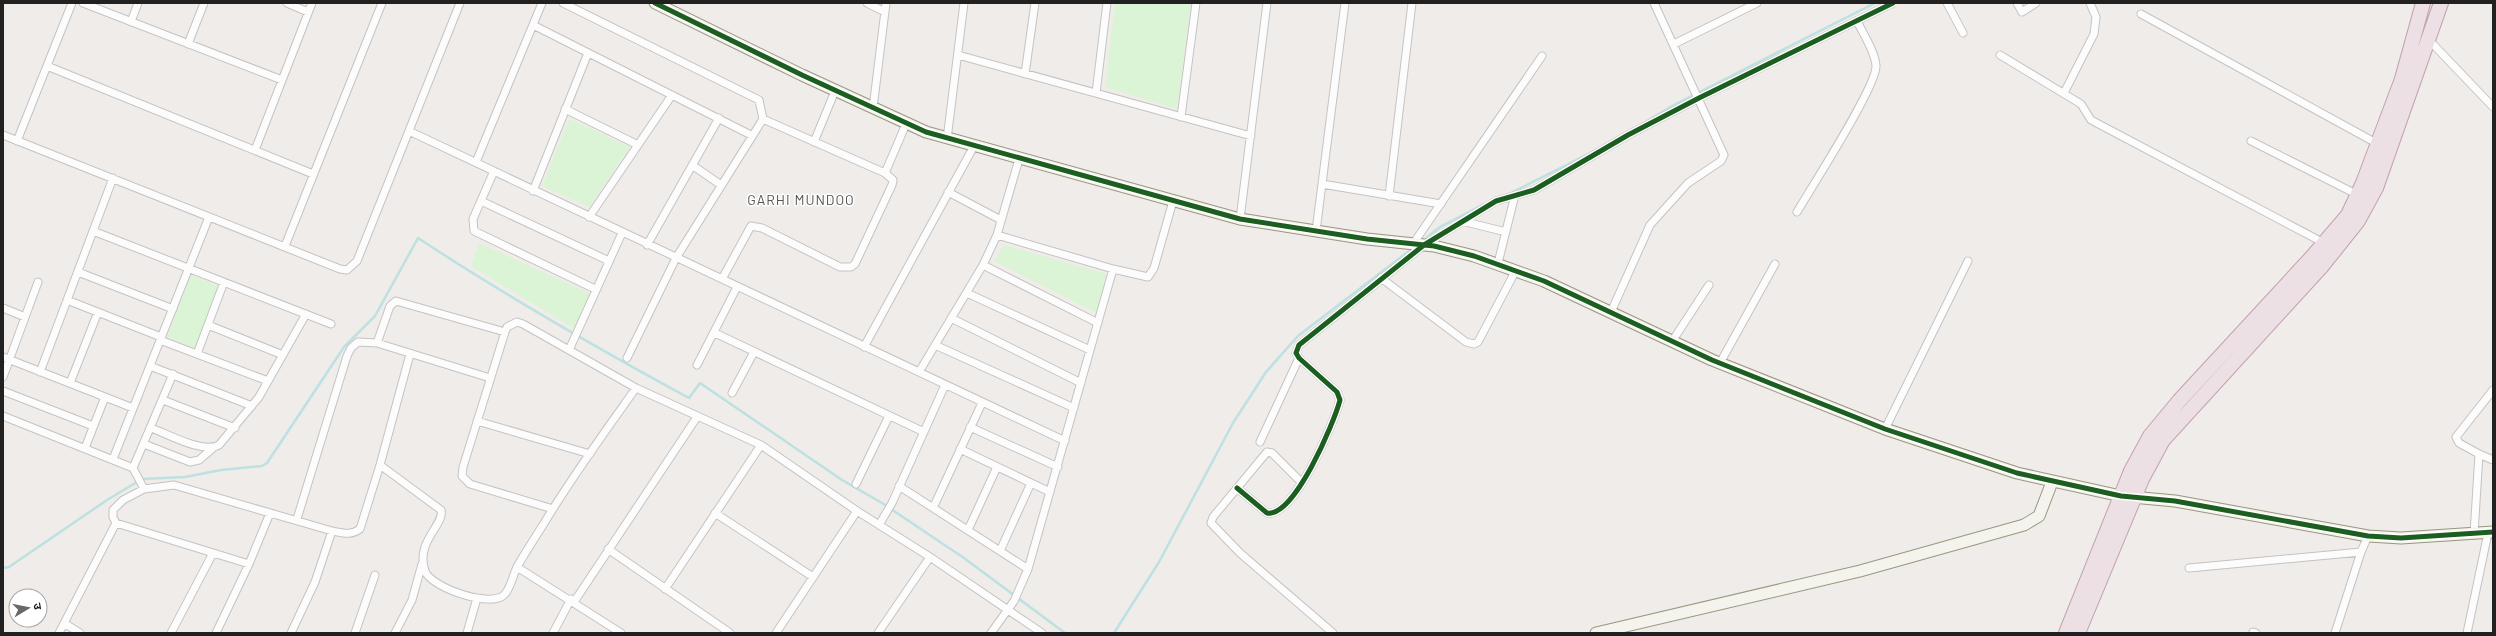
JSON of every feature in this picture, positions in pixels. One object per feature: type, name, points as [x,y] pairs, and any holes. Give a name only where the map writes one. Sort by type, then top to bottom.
[{"type":"highway","points":[[2078,633],[2128,496],[2132,471],[2150,436],[2179,400],[2348,215],[2358,195],[2402,79],[2424,3]]},
{"type":"highway","points":[[2066,633],[2128,496],[2163,440],[2322,266],[2358,221],[2376,188],[2441,3]]},
{"type":"street","points":[[17,141],[72,3]]},
{"type":"street","points":[[83,3],[282,80]]},
{"type":"street","points":[[131,22],[138,3]]},
{"type":"street","points":[[188,44],[204,3]]},
{"type":"street","points":[[286,3],[308,12]]},
{"type":"street","points":[[254,150],[312,3]]},
{"type":"street","points":[[285,246],[382,3]]},
{"type":"street","points":[[3,135],[340,269],[347,270],[356,261],[460,3]]},
{"type":"street","points":[[476,162],[542,3]]},
{"type":"street","points":[[563,3],[759,100],[763,118],[751,135],[676,258],[627,358]]},
{"type":"street","points":[[655,3],[835,91],[906,124],[947,139],[1240,219],[1316,231],[1418,244],[1457,251],[1498,263],[1611,312],[1720,363],[1885,429],[1961,456],[2052,482],[2128,496],[2175,501],[2368,536],[2401,538],[2490,533],[2467,633]]},
{"type":"street","points":[[867,3],[885,12]]},
{"type":"street","points":[[873,108],[886,3]]},
{"type":"street","points":[[947,139],[964,3]]},
{"type":"street","points":[[1025,74],[1035,3]]},
{"type":"street","points":[[1096,93],[1107,3]]},
{"type":"street","points":[[1181,117],[1196,3]]},
{"type":"street","points":[[1240,219],[1267,3]]},
{"type":"street","points":[[1316,231],[1345,3]]},
{"type":"street","points":[[1389,196],[1412,3]]},
{"type":"street","points":[[1611,312],[1650,225],[1688,183],[1721,161],[1724,155],[1654,3]]},
{"type":"street","points":[[1674,44],[1757,3]]},
{"type":"street","points":[[1237,488],[1267,512],[1271,513],[1281,507],[1302,483],[1325,441],[1340,400],[1337,392],[1299,358],[1296,353],[1299,345],[1381,278],[1418,244],[1496,201],[1534,190],[1697,94],[1893,3]]},
{"type":"street","points":[[1947,3],[1963,33]]},
{"type":"street","points":[[2018,3],[2022,12],[2036,3]]},
{"type":"street","points":[[2064,93],[2094,34],[2096,17],[2090,3]]},
{"type":"street","points":[[2141,14],[2378,144]]},
{"type":"street","points":[[1797,212],[1838,143],[1875,74],[1875,60],[1857,21]]},
{"type":"street","points":[[533,25],[751,135]]},
{"type":"street","points":[[2428,40],[2493,107]]},
{"type":"street","points":[[533,191],[588,52]]},
{"type":"street","points":[[2000,54],[2084,107],[2091,120],[2324,243]]},
{"type":"street","points":[[958,55],[1251,136]]},
{"type":"street","points":[[1418,244],[1441,204],[1542,56]]},
{"type":"street","points":[[46,66],[314,174]]},
{"type":"street","points":[[814,142],[835,91]]},
{"type":"street","points":[[589,218],[672,95]]},
{"type":"street","points":[[565,109],[638,144]]},
{"type":"street","points":[[647,245],[719,118]]},
{"type":"street","points":[[722,279],[751,226],[762,228],[840,267],[852,267],[855,264],[892,186],[893,180],[885,173],[763,118]]},
{"type":"street","points":[[885,173],[906,124]]},
{"type":"street","points":[[409,131],[476,162],[589,218],[1065,441]]},
{"type":"street","points":[[2251,141],[2358,195]]},
{"type":"street","points":[[864,346],[974,146]]},
{"type":"street","points":[[919,372],[983,265],[997,235],[1018,159]]},
{"type":"street","points":[[692,165],[721,184]]},
{"type":"street","points":[[494,171],[472,226],[478,234],[595,289]]},
{"type":"street","points":[[40,372],[113,178]]},
{"type":"street","points":[[1322,184],[1441,204]]},
{"type":"street","points":[[948,192],[1001,220]]},
{"type":"street","points":[[1498,263],[1515,195]]},
{"type":"street","points":[[481,201],[609,262]]},
{"type":"street","points":[[997,235],[1113,270],[1148,277],[1152,273],[1173,201]]},
{"type":"street","points":[[113,459],[209,216]]},
{"type":"street","points":[[1462,221],[1506,232]]},
{"type":"street","points":[[93,231],[331,324]]},
{"type":"street","points":[[569,350],[595,289],[622,233]]},
{"type":"street","points":[[1885,429],[1968,261]]},
{"type":"street","points":[[1720,363],[1775,264]]},
{"type":"street","points":[[983,265],[1098,323]]},
{"type":"street","points":[[991,633],[1014,601],[1028,568],[1113,270]]},
{"type":"street","points":[[1381,278],[1466,342],[1474,344],[1478,342],[1516,270]]},
{"type":"street","points":[[78,272],[173,309]]},
{"type":"street","points":[[3,377],[6,358],[25,317],[38,282]]},
{"type":"street","points":[[197,354],[224,282]]},
{"type":"street","points":[[1673,340],[1709,285]]},
{"type":"street","points":[[697,365],[715,333],[737,287]]},
{"type":"street","points":[[967,293],[1090,350]]},
{"type":"street","points":[[67,300],[197,354],[268,381]]},
{"type":"street","points":[[377,343],[390,306],[396,301],[505,332]]},
{"type":"street","points":[[3,308],[25,317]]},
{"type":"street","points":[[70,383],[98,312]]},
{"type":"street","points":[[144,444],[190,462],[199,460],[214,448],[235,428],[252,406],[306,314]]},
{"type":"street","points":[[951,318],[1081,384]]},
{"type":"street","points":[[553,509],[465,481],[463,467],[476,421],[505,332],[512,324],[523,324],[636,388],[761,445],[857,512],[930,557],[1042,633]]},
{"type":"street","points":[[208,325],[283,355]]},
{"type":"street","points":[[715,333],[924,432]]},
{"type":"street","points":[[297,519],[347,356],[351,348],[358,342],[377,343],[490,378]]},
{"type":"street","points":[[935,346],[1074,408]]},
{"type":"street","points":[[732,393],[754,352]]},
{"type":"street","points":[[249,564],[116,523],[113,517],[116,505],[141,483],[165,485],[185,487],[270,513],[297,519],[332,531],[349,534],[360,529],[380,465],[410,354]]},
{"type":"street","points":[[6,358],[133,408]]},
{"type":"street","points":[[1260,442],[1299,358]]},
{"type":"street","points":[[150,366],[252,406]]},
{"type":"street","points":[[133,468],[163,400],[172,374]]},
{"type":"street","points":[[879,525],[892,503],[945,385]]},
{"type":"street","points":[[423,560],[425,572],[430,580],[440,587],[478,598],[494,600],[506,594],[518,567],[553,509],[636,388]]},
{"type":"street","points":[[2492,458],[2479,454],[2459,443],[2456,437],[2493,390]]},
{"type":"street","points":[[3,391],[93,426]]},
{"type":"street","points":[[84,448],[105,397]]},
{"type":"street","points":[[163,400],[235,428]]},
{"type":"street","points":[[933,508],[982,403]]},
{"type":"street","points":[[3,416],[133,468],[141,483]]},
{"type":"street","points":[[856,484],[889,416]]},
{"type":"street","points":[[553,633],[572,601],[697,417]]},
{"type":"street","points":[[476,421],[590,454]]},
{"type":"street","points":[[970,427],[1058,467]]},
{"type":"street","points":[[151,428],[203,448],[214,448]]},
{"type":"street","points":[[665,589],[761,445]]},
{"type":"street","points":[[960,449],[1050,492]]},
{"type":"street","points":[[1302,483],[1270,452],[1264,456],[1213,517],[1211,524],[1213,528],[1333,633]]},
{"type":"street","points":[[2474,534],[2479,454]]},
{"type":"street","points":[[380,465],[441,510],[441,518],[424,546],[423,560],[412,600],[395,633]]},
{"type":"street","points":[[968,530],[997,467]]},
{"type":"street","points":[[1596,633],[1860,570],[2024,525],[2039,516],[2052,482]]},
{"type":"street","points":[[1000,550],[1031,483]]},
{"type":"street","points":[[899,486],[1028,568]]},
{"type":"street","points":[[776,633],[857,512]]},
{"type":"street","points":[[216,633],[249,564],[270,513]]},
{"type":"street","points":[[715,513],[813,577]]},
{"type":"street","points":[[59,633],[116,523]]},
{"type":"street","points":[[291,633],[315,582],[332,531]]},
{"type":"street","points":[[2335,633],[2361,552],[2368,536]]},
{"type":"street","points":[[608,550],[730,633]]},
{"type":"street","points":[[2189,568],[2361,552]]},
{"type":"street","points":[[171,633],[213,553]]},
{"type":"street","points":[[878,633],[930,557]]},
{"type":"street","points":[[518,567],[620,633]]},
{"type":"street","points":[[355,633],[375,575]]},
{"type":"street","points":[[467,633],[478,598]]},
{"type":"street","points":[[64,623],[80,633]]},
{"type":"green space","points":[[1115,3],[1191,3],[1177,109],[1105,87]]},
{"type":"green space","points":[[569,119],[630,147],[589,207],[542,186]]},
{"type":"green space","points":[[479,243],[593,295],[575,329],[471,266]]},
{"type":"green space","points":[[1004,245],[1106,274],[1096,313],[994,261]]},
{"type":"green space","points":[[190,275],[218,286],[195,348],[167,337]]},
{"type":"waterway","points":[[1647,121],[1672,106],[1875,3]]},
{"type":"waterway","points":[[1507,195],[1594,151]]},
{"type":"waterway","points":[[1426,238],[1440,227],[1484,204]]},
{"type":"waterway","points":[[3,568],[9,567],[107,500],[142,479],[185,477],[221,470],[262,466],[267,463],[344,347],[375,316],[418,238],[552,321],[689,398],[700,383],[842,480],[882,503],[964,558],[1065,633]]},
{"type":"waterway","points":[[1114,633],[1159,562],[1233,423],[1266,372],[1298,336],[1409,251]]},
{"type":"cycle path","points":[[655,3],[802,75],[926,132],[1240,219],[1367,239],[1434,246],[1474,256],[1544,281],[1712,360],[1885,429],[2017,473],[2121,496],[2175,501],[2368,536],[2401,538],[2493,532]]},
{"type":"cycle path","points":[[1237,488],[1267,513],[1278,511],[1289,501],[1311,467],[1330,428],[1340,400],[1337,392],[1299,358],[1296,353],[1299,345],[1424,245],[1496,201],[1534,190],[1628,135],[1699,98],[1893,3]]},
{"type":"district","name":"GARHI MUNDOO","points":[[801,200]]}]
